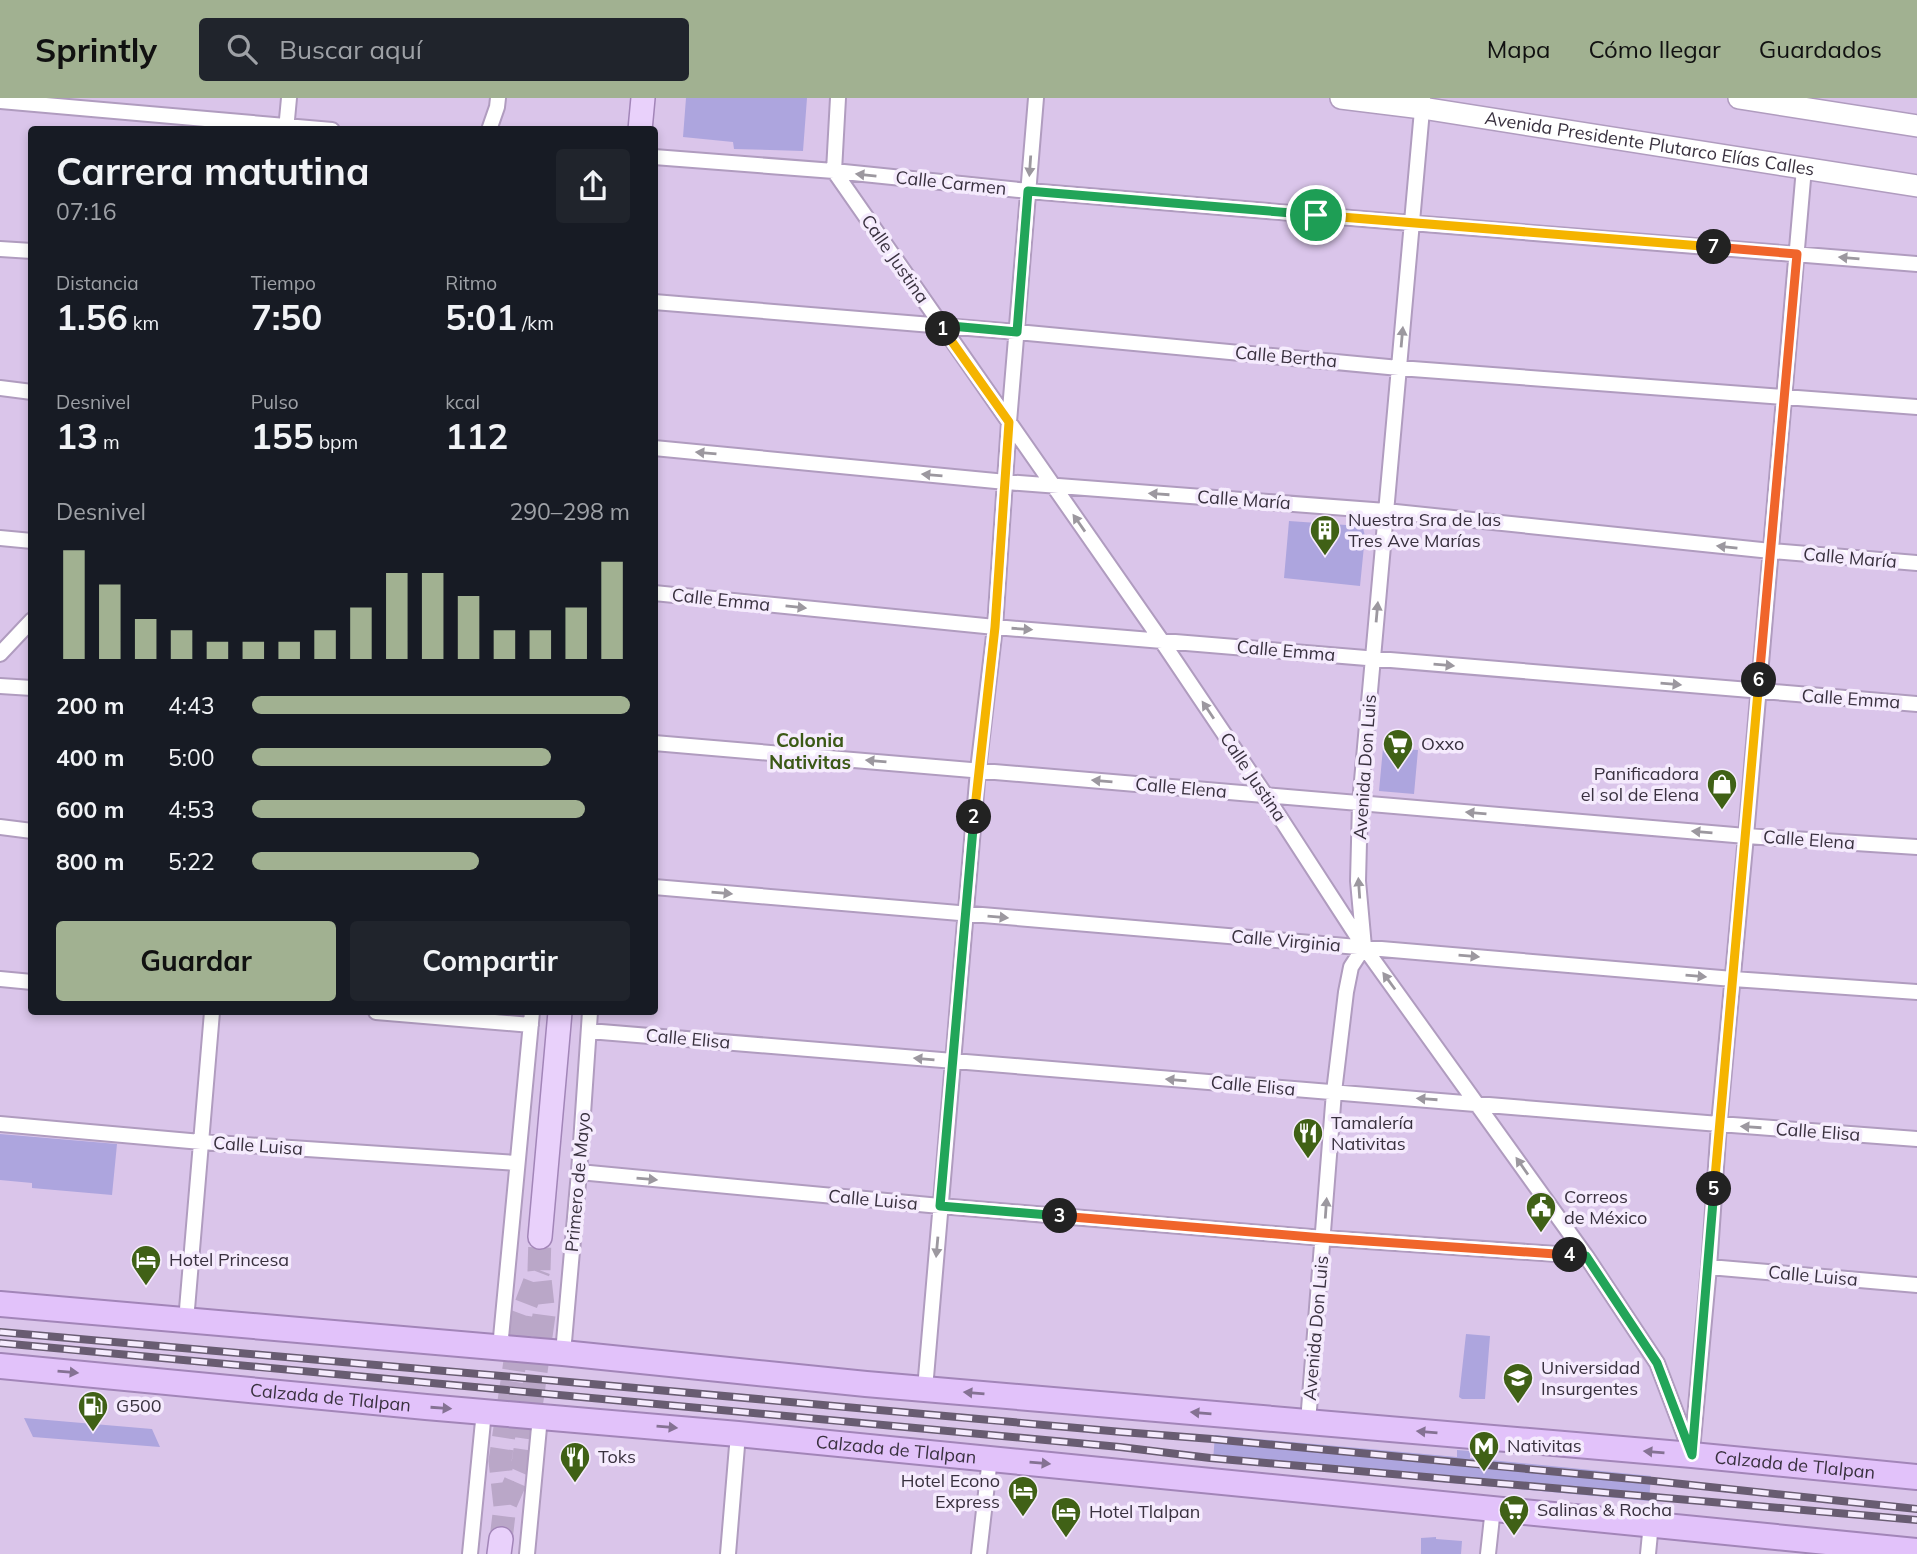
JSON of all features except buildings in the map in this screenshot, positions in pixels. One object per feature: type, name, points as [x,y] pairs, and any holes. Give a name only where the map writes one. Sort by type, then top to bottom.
[{"type":"highway","name":"Calzada de Tlalpan","points":[[0,1304],[1917,1477]]},
{"type":"highway","name":"Calzada de Tlalpan","points":[[0,1366],[738,1434],[1651,1523],[1822,1548],[1917,1551]]},
{"type":"main road","points":[[640,126],[643,98]]},
{"type":"main road","name":"Avenida Presidente Plutarco Elías Calles","points":[[1341,98],[1422,103],[1917,186]]},
{"type":"main road","points":[[1739,98],[1917,126]]},
{"type":"main road","points":[[541,1237],[560,1015]]},
{"type":"street","points":[[286,126],[289,98]]},
{"type":"street","points":[[490,126],[498,98]]},
{"type":"street","points":[[834,172],[838,98]]},
{"type":"street","points":[[925,1389],[978,770],[995,627],[1036,98]]},
{"type":"street","points":[[0,101],[275,126]]},
{"type":"street","name":"Avenida Don Luis","points":[[1308,1422],[1334,1093],[1351,967],[1364,947],[1358,881],[1360,803],[1422,103]]},
{"type":"street","name":"Calle Carmen","points":[[658,157],[1028,191],[1917,264]]},
{"type":"street","points":[[1692,1455],[1804,168]]},
{"type":"street","name":"Calle Justina","points":[[834,172],[1161,640],[1364,947],[1586,1256],[1657,1363],[1692,1455]]},
{"type":"street","points":[[0,248],[28,251]]},
{"type":"street","name":"Calle Bertha","points":[[658,302],[940,325],[1399,368],[1917,407]]},
{"type":"street","points":[[0,388],[28,392]]},
{"type":"street","name":"Calle María","points":[[658,448],[1006,482],[1386,511],[1771,551],[1917,563]]},
{"type":"street","points":[[0,538],[28,541]]},
{"type":"street","name":"Calle Emma","points":[[658,593],[995,627],[1917,704]]},
{"type":"street","points":[[0,654],[28,624]]},
{"type":"street","points":[[0,685],[28,688]]},
{"type":"street","name":"Calle Elena","points":[[658,743],[1746,836],[1917,847]]},
{"type":"street","points":[[0,827],[28,830]]},
{"type":"street","name":"Calle Virginia","points":[[658,887],[1733,979],[1917,992]]},
{"type":"street","points":[[0,979],[28,982]]},
{"type":"street","points":[[186,1321],[212,1015]]},
{"type":"street","points":[[454,1015],[532,1018],[500,1348]]},
{"type":"street","name":"Primero de Mayo","points":[[563,1353],[590,1015]]},
{"type":"street","name":"Calle Elisa","points":[[589,1031],[1917,1139]]},
{"type":"street","name":"Calle Luisa","points":[[0,1124],[201,1142],[517,1163]]},
{"type":"street","name":"Calle Luisa","points":[[579,1172],[1323,1238],[1586,1256]]},
{"type":"street","name":"Calle Luisa","points":[[1709,1267],[1917,1285]]},
{"type":"street","points":[[470,1554],[484,1411]]},
{"type":"street","points":[[527,1554],[540,1417]]},
{"type":"street","points":[[727,1554],[738,1434]]},
{"type":"street","points":[[979,1554],[990,1458]]},
{"type":"street","points":[[1488,1554],[1493,1508]]},
{"type":"street","points":[[1648,1554],[1651,1523]]},
{"type":"tunnel","points":[[506,1503],[523,1464],[544,1315],[539,1270],[540,1237]]},
{"type":"tunnel","points":[[501,1539],[505,1506],[500,1461],[522,1315],[539,1270]]},
{"type":"railway","points":[[0,1332],[1212,1439],[1917,1509]]},
{"type":"railway","points":[[0,1343],[1120,1447],[1210,1458],[1917,1520]]},
{"type":"place","name":"Nuestra Sra de las Tres Ave Marías","points":[[1325,557]]},
{"type":"place","name":"Oxxo","points":[[1398,771]]},
{"type":"place","name":"Panificadora el sol de Elena","points":[[1722,811]]},
{"type":"place","name":"Tamalería Nativitas","points":[[1308,1160]]},
{"type":"place","name":"Correos de México","points":[[1541,1234]]},
{"type":"place","name":"Hotel Princesa","points":[[146,1287]]},
{"type":"place","name":"Universidad Insurgentes","points":[[1518,1405]]},
{"type":"place","name":"G500","points":[[93,1433]]},
{"type":"place","name":"Nativitas","points":[[1484,1473]]},
{"type":"place","name":"Toks","points":[[575,1484]]},
{"type":"place","name":"Hotel Econo Express","points":[[1023,1518]]},
{"type":"place","name":"Salinas & Rocha","points":[[1514,1537]]},
{"type":"place","name":"Hotel Tlalpan","points":[[1066,1539]]},
{"type":"district","name":"Colonia Nativitas","points":[[810,751]]},
{"type":"route","points":[[1028,191],[1316,215],[1797,254],[1692,1455],[1657,1363],[1586,1256],[1323,1238],[940,1206],[978,770],[995,627],[1009,422],[940,325],[1017,332],[1028,191]]}]
